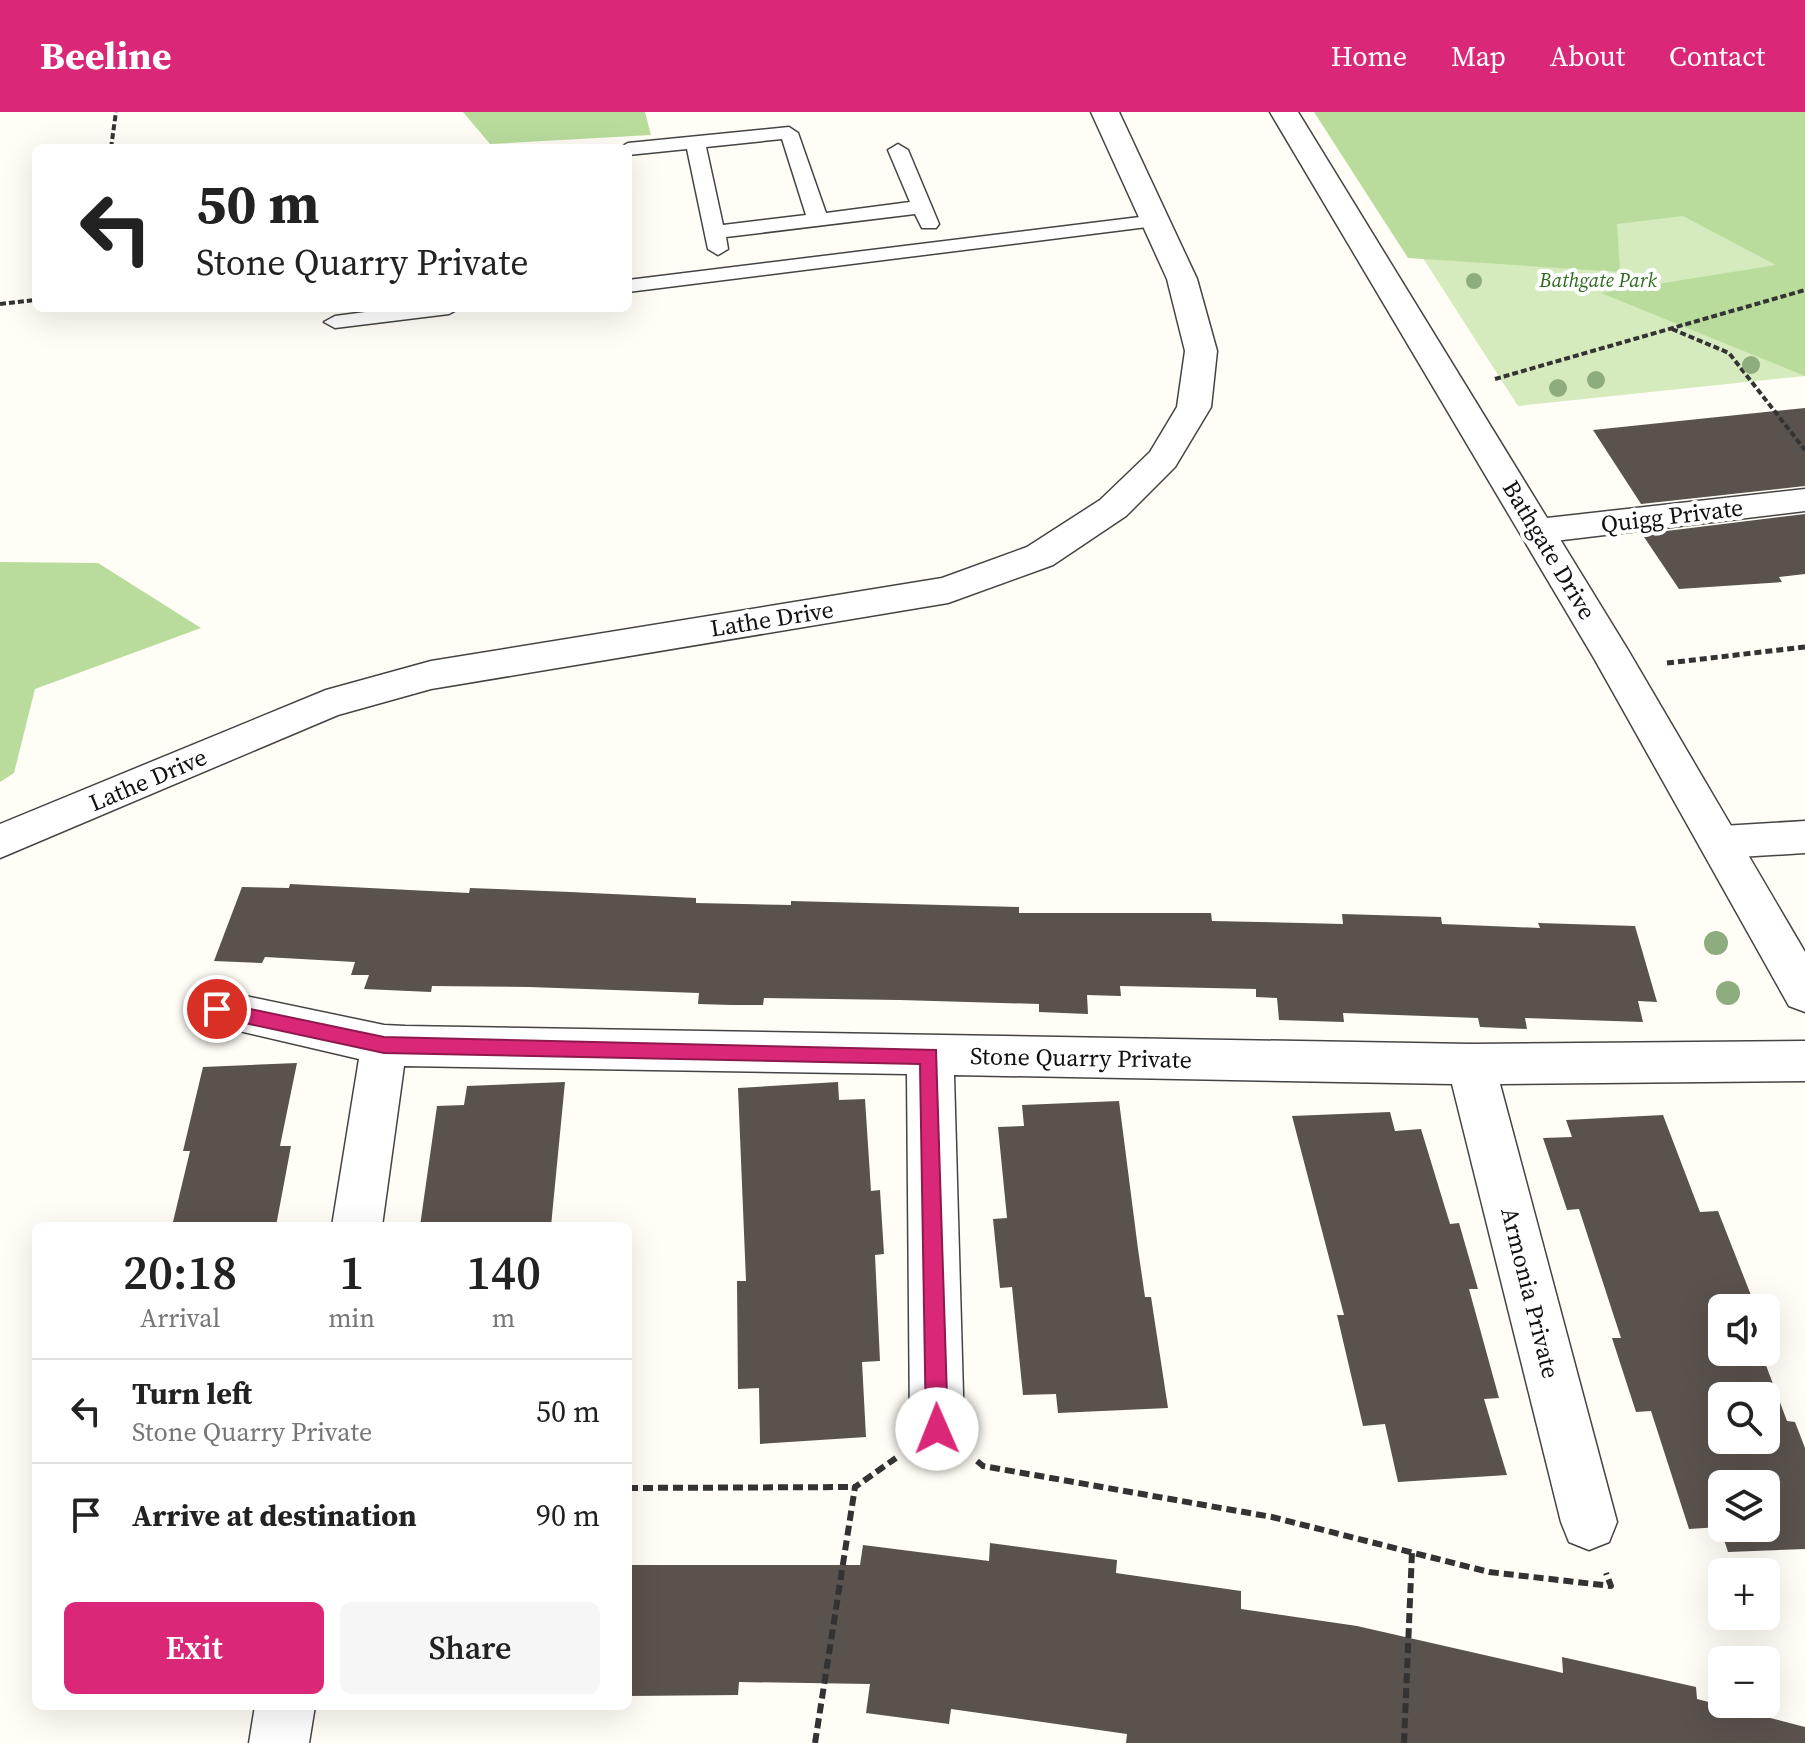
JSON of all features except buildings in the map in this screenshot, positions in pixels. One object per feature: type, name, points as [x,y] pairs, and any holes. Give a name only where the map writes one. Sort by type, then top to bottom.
[{"type":"street","name":"Lathe Drive","points":[[0,842],[326,704],[416,679],[948,590],[1040,556],[1113,508],[1163,459],[1194,407],[1201,351],[1182,279],[1105,112]]},
{"type":"street","name":"Bathgate Drive","points":[[1284,112],[1722,842],[1805,993]]},
{"type":"street","name":"Quigg Private","points":[[1538,531],[1805,500]]},
{"type":"street","points":[[1722,842],[1805,837]]},
{"type":"street","name":"Stone Quarry Private","points":[[217,1009],[384,1045],[1471,1064],[1805,1061]]},
{"type":"street","points":[[358,1222],[384,1045]]},
{"type":"street","points":[[930,1056],[937,1429]]},
{"type":"street","name":"Armonia Private","points":[[1471,1064],[1589,1522]]},
{"type":"street","points":[[279,1743],[284,1710]]},
{"type":"lane","points":[[632,149],[789,133],[818,220]]},
{"type":"lane","points":[[695,142],[724,274]]},
{"type":"lane","points":[[898,150],[939,248]]},
{"type":"lane","points":[[714,232],[922,207]]},
{"type":"lane","points":[[632,286],[1156,221]]},
{"type":"lane","points":[[335,322],[416,312]]},
{"type":"path","points":[[112,144],[116,112]]},
{"type":"path","points":[[1490,381],[1805,290]]},
{"type":"path","points":[[0,304],[32,300]]},
{"type":"path","points":[[1672,328],[1729,353],[1805,450]]},
{"type":"path","points":[[1664,664],[1805,647]]},
{"type":"path","points":[[632,1488],[855,1487],[937,1429],[983,1466],[1272,1517],[1489,1572],[1611,1586],[1589,1522]]},
{"type":"path","points":[[815,1743],[855,1487]]},
{"type":"path","points":[[1404,1743],[1412,1552]]},
{"type":"green space","points":[[463,112],[645,112],[651,135],[490,144]]},
{"type":"green space","points":[[1314,112],[1805,112],[1805,376],[1601,293],[1776,265],[1683,216],[1617,224],[1620,272],[1408,258]]},
{"type":"green space","name":"Bathgate Park","points":[[1805,144],[1805,376],[1518,406],[1374,182]]},
{"type":"green space","points":[[0,562],[98,563],[201,628],[35,689],[14,773],[0,782]]},
{"type":"route","points":[[217,1009],[384,1045],[930,1056],[937,1429]]}]
